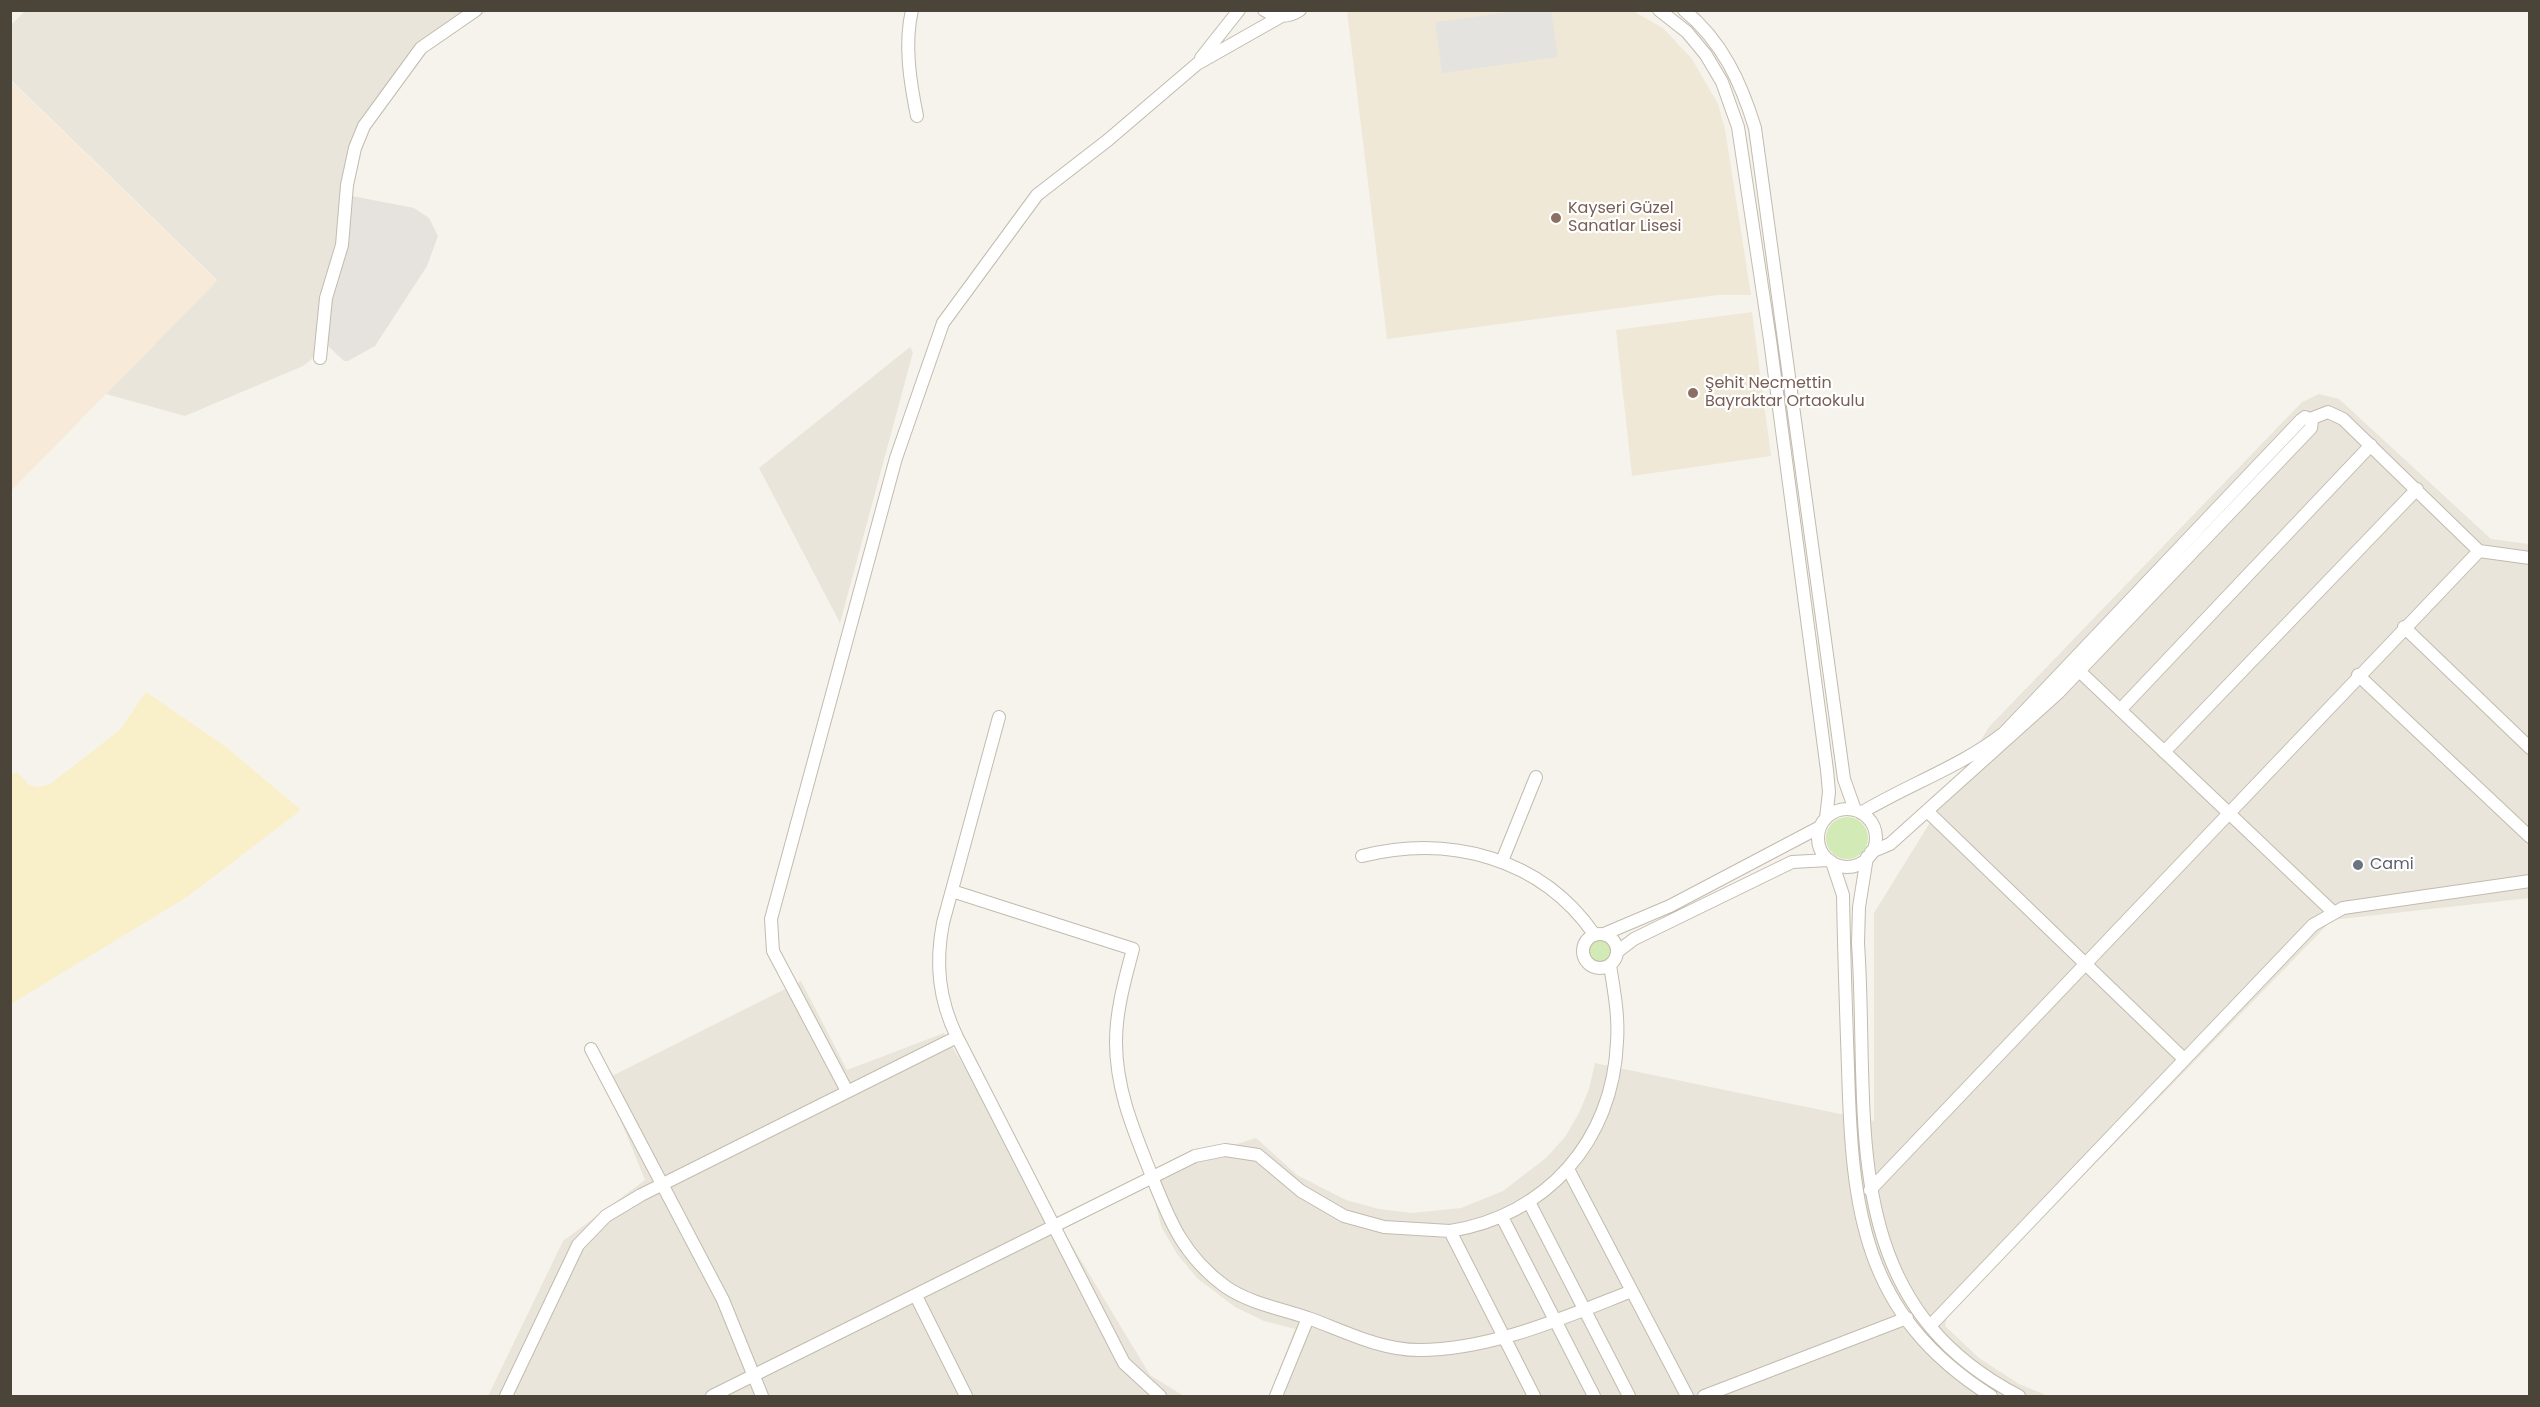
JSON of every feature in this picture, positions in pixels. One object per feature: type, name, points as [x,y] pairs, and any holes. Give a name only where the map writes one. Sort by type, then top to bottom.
[{"type":"street","points":[[320,358],[326,298],[342,245],[347,185],[355,148],[364,126],[421,48],[476,10]]},
{"type":"street","points":[[912,10],[909,68],[916,116]]},
{"type":"street","points":[[1197,64],[1239,10]]},
{"type":"street","points":[[1264,10],[1280,17]]},
{"type":"street","points":[[847,1091],[776,959],[773,951],[771,919],[896,458],[943,323],[1037,195],[1108,140],[1197,64],[1280,17],[1293,15],[1300,10]]},
{"type":"street","points":[[1659,10],[1687,32],[1715,68],[1728,95],[1738,127],[1770,339],[1827,770],[1829,792],[1820,848],[1830,861],[1843,895],[1855,1188],[1871,1254],[1886,1286],[1907,1318],[1950,1366],[1991,1396]]},
{"type":"street","points":[[1684,10],[1706,31],[1726,57],[1740,85],[1755,128],[1844,779],[1858,812],[1874,827],[1875,840],[1869,855],[1859,907],[1858,943],[1870,1190],[1878,1228],[1892,1266],[1907,1293],[1931,1325],[1968,1362],[2019,1396]]},
{"type":"street","points":[[1610,965],[1596,968],[1585,959],[1584,944],[1599,934],[1670,906],[1823,823],[1842,809],[1858,812],[1995,740],[2015,723],[2069,662],[2308,422],[2324,412],[2338,415],[2479,551],[2529,558]]},
{"type":"street","points":[[712,1396],[756,1377],[1152,1177],[1205,1153],[1244,1151],[1265,1158],[1301,1191],[1344,1216],[1400,1229],[1450,1231],[1502,1217],[1529,1202],[1568,1170],[1600,1118],[1613,1079],[1617,1023],[1610,965],[1617,952],[1634,939],[1792,862],[1811,859],[1851,866],[1890,844],[2079,671],[2308,422]]},
{"type":"street","points":[[2120,710],[2371,445]]},
{"type":"street","points":[[2164,752],[2417,489]]},
{"type":"street","points":[[1870,1190],[2084,962],[2479,551]]},
{"type":"street","points":[[2404,627],[2529,748]]},
{"type":"street","points":[[2069,662],[2332,912]]},
{"type":"street","points":[[2358,675],[2529,837]]},
{"type":"street","points":[[999,717],[940,941],[939,974],[944,1004],[957,1037],[1124,1363],[1160,1396]]},
{"type":"street","points":[[1502,861],[1536,777]]},
{"type":"street","points":[[1927,811],[2184,1059]]},
{"type":"street","points":[[1362,856],[1396,849],[1431,847],[1467,851],[1502,861],[1529,873],[1554,890],[1599,934],[1616,943],[1617,952]]},
{"type":"street","points":[[1931,1325],[2313,925],[2332,912],[2355,906],[2529,881]]},
{"type":"street","points":[[952,891],[1133,949],[1118,1011],[1116,1057],[1124,1106],[1161,1205],[1175,1232],[1192,1256],[1214,1277],[1238,1294],[1385,1347],[1447,1349],[1503,1336],[1555,1320],[1632,1292]]},
{"type":"street","points":[[506,1396],[578,1245],[614,1210],[957,1037]]},
{"type":"street","points":[[591,1049],[664,1185],[734,1324],[762,1396]]},
{"type":"street","points":[[1568,1170],[1687,1396]]},
{"type":"street","points":[[1529,1202],[1629,1396]]},
{"type":"street","points":[[1502,1217],[1594,1396]]},
{"type":"street","points":[[1450,1231],[1534,1396]]},
{"type":"street","points":[[916,1296],[966,1396]]},
{"type":"street","points":[[1276,1396],[1308,1318]]},
{"type":"street","points":[[1704,1396],[1907,1318]]},
{"type":"shaded area","points":[[26,10],[487,11],[429,49],[418,60],[371,127],[359,154],[353,182],[347,247],[329,309],[328,346],[303,366],[185,416],[106,394],[217,280],[11,80],[10,26]]},
{"type":"shaded area","name":"Kayseri Güzel Sanatlar Lisesi","points":[[1347,11],[1633,11],[1663,28],[1692,59],[1718,104],[1725,129],[1751,295],[1717,295],[1387,339]]},
{"type":"shaded area","points":[[1518,11],[1551,11],[1558,57],[1442,73],[1435,22]]},
{"type":"shaded area","points":[[10,80],[217,281],[11,491],[10,491]]},
{"type":"shaded area","points":[[352,196],[414,208],[429,218],[438,236],[427,266],[375,346],[344,361],[328,346],[329,309],[347,247]]},
{"type":"shaded area","name":"Şehit Necmettin Bayraktar Ortaokulu","points":[[1752,312],[1771,456],[1632,476],[1616,330]]},
{"type":"shaded area","points":[[910,347],[913,352],[840,623],[759,468]]},
{"type":"shaded area","points":[[2319,394],[2339,399],[2491,539],[2529,544],[2529,898],[2332,920],[1948,1315],[1945,1326],[1979,1358],[2019,1384],[2048,1396],[1269,1396],[1295,1329],[1264,1321],[1235,1307],[1197,1278],[1177,1254],[1161,1226],[1148,1172],[1256,1138],[1297,1175],[1346,1200],[1379,1209],[1412,1213],[1461,1208],[1503,1191],[1546,1158],[1565,1137],[1579,1113],[1589,1089],[1595,1063],[1874,1121],[1874,913],[1989,727],[2302,402]]},
{"type":"shaded area","points":[[801,981],[847,1070],[944,1033],[1150,1375],[1184,1396],[488,1396],[563,1241],[645,1180],[604,1080]]},
{"type":"green space","points":[[1847,817],[1862,823],[1868,838],[1862,853],[1847,859],[1832,853],[1826,838],[1832,823]]},
{"type":"green space","points":[[1600,939],[1605,940],[1611,946],[1611,956],[1605,962],[1600,963],[1595,962],[1589,956],[1588,951],[1589,946],[1595,940]]},
{"type":"sand","points":[[146,692],[226,747],[301,810],[187,897],[11,1004],[11,775],[17,772],[29,785],[39,787],[50,784],[120,730]]},
{"type":"place","name":"Kayseri Güzel Sanatlar Lisesi","points":[[1556,218]]},
{"type":"place","name":"Şehit Necmettin Bayraktar Ortaokulu","points":[[1693,393]]},
{"type":"place","name":"Cami","points":[[2358,865]]}]
